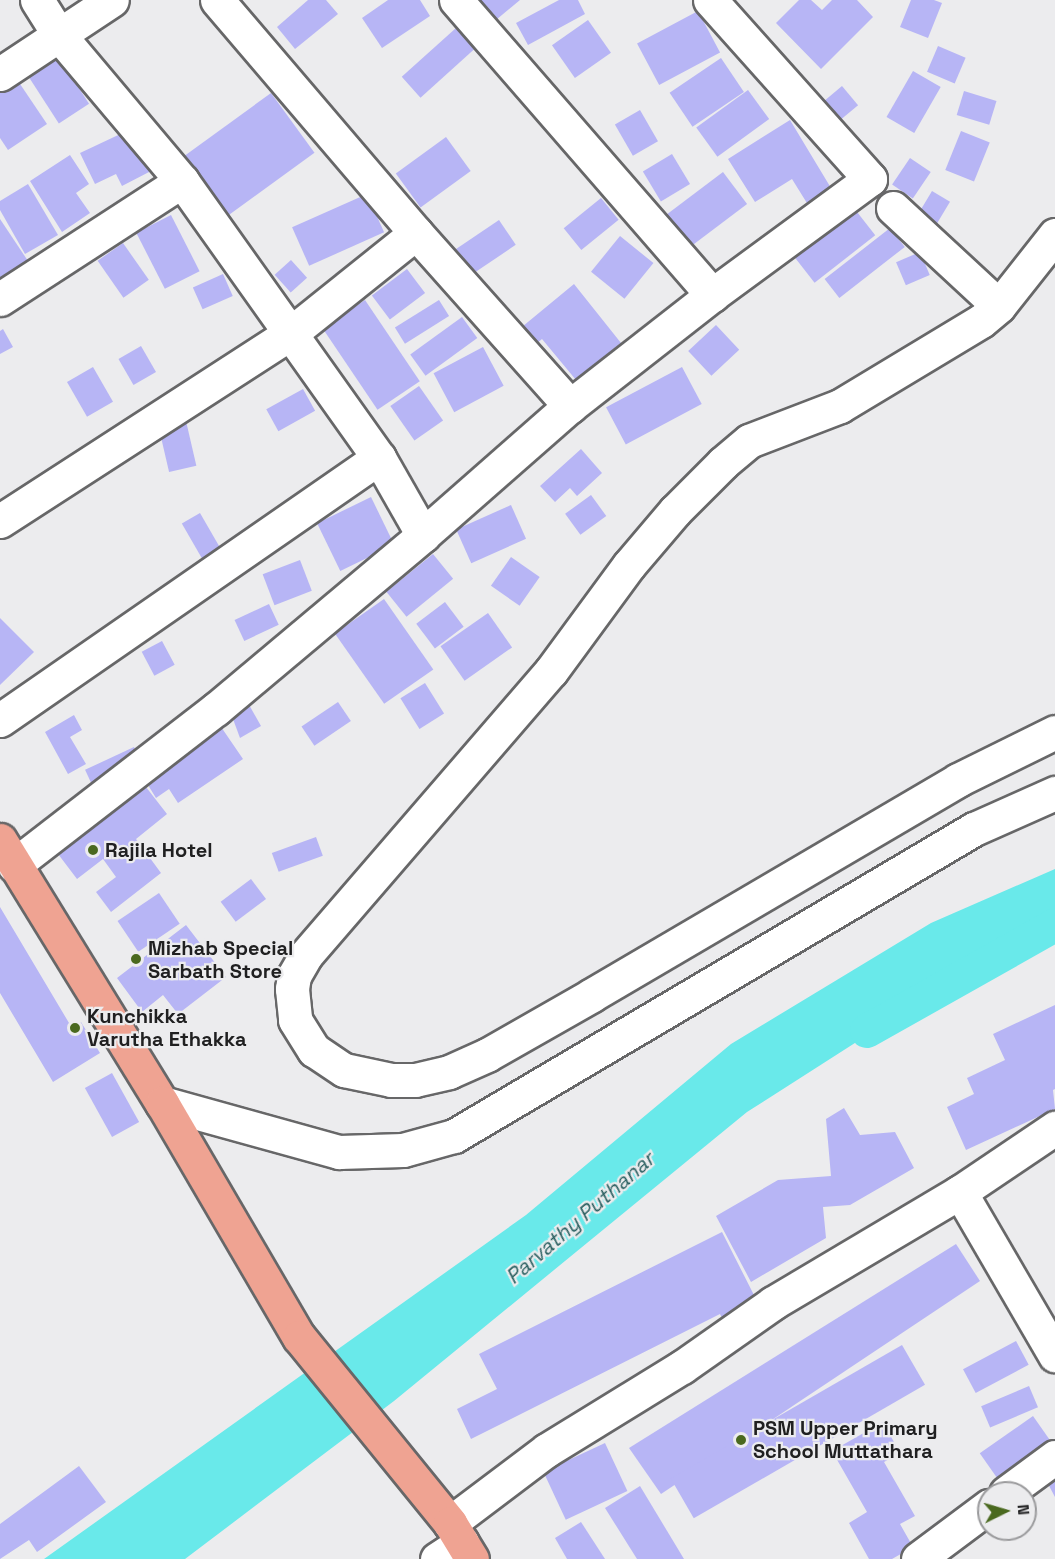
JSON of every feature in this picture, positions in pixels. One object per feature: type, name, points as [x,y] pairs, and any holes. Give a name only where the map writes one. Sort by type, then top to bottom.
[{"type":"main road","points":[[7,852],[162,1103],[299,1337],[393,1454],[455,1546]]},
{"type":"street","points":[[37,0],[59,35],[182,181],[378,458],[423,535]]},
{"type":"street","points":[[0,74],[112,0]]},
{"type":"street","points":[[217,0],[416,233],[570,406]]},
{"type":"street","points":[[456,0],[712,295]]},
{"type":"street","points":[[7,852],[216,709],[423,535],[570,406],[712,295],[870,179],[710,0]]},
{"type":"street","points":[[0,300],[182,181]]},
{"type":"street","points":[[893,208],[999,306]]},
{"type":"street","points":[[0,521],[291,333],[416,233]]},
{"type":"street","points":[[1055,235],[999,306],[981,321],[840,406],[749,441],[708,477],[629,564],[546,676],[306,955],[298,967],[291,989],[295,1020],[314,1050],[344,1070],[391,1080],[415,1080],[449,1072],[487,1055],[582,1001],[958,780],[1055,732]]},
{"type":"street","points":[[0,720],[378,458]]},
{"type":"street","points":[[162,1103],[339,1152],[403,1150],[454,1137],[974,829],[1055,793]]},
{"type":"street","points":[[455,1546],[547,1450],[682,1367],[773,1303],[960,1192],[1055,1128]]},
{"type":"street","points":[[960,1192],[1055,1355]]},
{"type":"street","points":[[1022,1481],[1055,1457]]},
{"type":"street","points":[[918,1559],[977,1515]]},
{"type":"water","points":[[1055,869],[1055,915],[747,1112],[394,1401],[185,1559],[44,1559],[526,1215],[731,1044],[931,923]]},
{"type":"building","points":[[308,0],[326,0],[338,14],[295,49],[277,27]]},
{"type":"building","points":[[388,0],[420,0],[430,16],[382,48],[362,18]]},
{"type":"building","points":[[469,0],[520,0],[490,25]]},
{"type":"building","points":[[559,0],[578,0],[585,14],[528,45],[516,23]]},
{"type":"building","points":[[799,0],[811,0],[822,10],[832,0],[857,0],[873,17],[821,69],[776,23]]},
{"type":"building","points":[[911,0],[934,0],[942,3],[928,38],[900,27]]},
{"type":"building","points":[[698,11],[720,52],[659,85],[637,43]]},
{"type":"building","points":[[588,20],[611,53],[575,78],[552,45]]},
{"type":"building","points":[[456,28],[475,49],[420,98],[402,77]]},
{"type":"building","points":[[938,46],[966,58],[955,83],[927,72]]},
{"type":"building","points":[[58,56],[89,104],[59,123],[28,76]]},
{"type":"building","points":[[721,58],[744,92],[693,127],[670,93]]},
{"type":"building","points":[[913,71],[941,87],[914,133],[886,117]]},
{"type":"building","points":[[16,78],[47,124],[8,150],[0,138],[0,89]]},
{"type":"building","points":[[842,86],[858,105],[838,122],[822,103]]},
{"type":"building","points":[[748,90],[769,119],[717,157],[696,128]]},
{"type":"building","points":[[964,91],[997,101],[989,125],[957,115]]},
{"type":"building","points":[[271,93],[314,153],[222,220],[179,160]]},
{"type":"building","points":[[640,110],[658,141],[633,156],[615,124]]},
{"type":"building","points":[[790,120],[834,193],[810,208],[792,179],[755,202],[728,159]]},
{"type":"building","points":[[131,129],[151,171],[122,186],[116,174],[95,184],[80,153]]},
{"type":"building","points":[[961,131],[990,143],[974,182],[945,170]]},
{"type":"building","points":[[446,137],[471,171],[421,207],[396,173]]},
{"type":"building","points":[[672,154],[690,184],[661,202],[643,172]]},
{"type":"building","points":[[70,155],[89,184],[76,193],[90,213],[62,232],[30,181]]},
{"type":"building","points":[[910,158],[931,172],[913,199],[892,185]]},
{"type":"building","points":[[723,172],[747,204],[689,248],[665,216]]},
{"type":"building","points":[[28,184],[58,235],[25,254],[0,210],[0,201]]},
{"type":"building","points":[[932,191],[950,202],[930,235],[912,224]]},
{"type":"building","points":[[367,194],[384,232],[309,266],[292,227]]},
{"type":"building","points":[[601,198],[619,220],[581,250],[564,228]]},
{"type":"building","points":[[850,203],[875,235],[815,283],[789,250]]},
{"type":"building","points":[[171,215],[200,271],[165,289],[136,233]]},
{"type":"building","points":[[0,219],[28,261],[0,280]]},
{"type":"building","points":[[499,220],[516,245],[471,275],[454,250]]},
{"type":"building","points":[[890,228],[905,247],[839,298],[825,279]]},
{"type":"building","points":[[620,236],[653,263],[624,299],[591,272]]},
{"type":"building","points":[[123,243],[149,280],[123,298],[98,261]]},
{"type":"building","points":[[920,252],[930,275],[906,285],[896,262]]},
{"type":"building","points":[[291,260],[307,278],[291,293],[275,275]]},
{"type":"building","points":[[407,269],[425,293],[390,319],[372,295]]},
{"type":"building","points":[[223,274],[233,296],[203,309],[193,287]]},
{"type":"building","points":[[574,284],[621,343],[576,380],[542,339],[525,353],[511,336]]},
{"type":"building","points":[[365,300],[420,381],[378,410],[323,329]]},
{"type":"building","points":[[439,300],[449,316],[405,344],[395,328]]},
{"type":"building","points":[[462,317],[477,338],[426,376],[410,355]]},
{"type":"building","points":[[716,325],[739,350],[711,376],[688,351]]},
{"type":"building","points":[[3,329],[13,347],[0,354],[0,331]]},
{"type":"building","points":[[141,346],[156,372],[133,385],[118,359]]},
{"type":"building","points":[[483,347],[504,386],[454,412],[434,373]]},
{"type":"building","points":[[93,367],[113,402],[87,417],[67,382]]},
{"type":"building","points":[[682,367],[702,404],[626,444],[606,407]]},
{"type":"building","points":[[419,386],[443,420],[414,440],[390,406]]},
{"type":"building","points":[[303,389],[315,411],[278,431],[266,409]]},
{"type":"building","points":[[186,421],[196,466],[169,472],[159,427]]},
{"type":"building","points":[[581,449],[602,473],[577,496],[570,488],[555,502],[540,486]]},
{"type":"building","points":[[591,495],[606,516],[580,535],[565,514]]},
{"type":"building","points":[[371,497],[394,545],[340,571],[317,523]]},
{"type":"building","points":[[511,505],[526,539],[471,563],[456,529]]},
{"type":"building","points":[[200,513],[228,561],[210,572],[182,524]]},
{"type":"building","points":[[433,554],[453,579],[407,617],[386,592]]},
{"type":"building","points":[[511,557],[540,577],[520,606],[491,586]]},
{"type":"building","points":[[300,560],[312,591],[274,605],[263,574]]},
{"type":"building","points":[[384,599],[433,669],[384,704],[335,633]]},
{"type":"building","points":[[445,602],[464,627],[435,648],[416,624]]},
{"type":"building","points":[[269,604],[279,625],[244,641],[235,620]]},
{"type":"building","points":[[488,613],[512,647],[465,681],[440,646]]},
{"type":"building","points":[[0,618],[34,652],[0,685]]},
{"type":"building","points":[[162,641],[175,665],[154,676],[142,652]]},
{"type":"building","points":[[425,683],[444,714],[419,729],[400,698]]},
{"type":"building","points":[[338,702],[351,721],[314,746],[302,727]]},
{"type":"building","points":[[248,703],[261,726],[240,738],[233,719]]},
{"type":"building","points":[[74,715],[82,730],[70,737],[86,764],[68,774],[45,732]]},
{"type":"building","points":[[217,721],[243,759],[178,803],[169,789],[156,798],[140,772]]},
{"type":"building","points":[[134,747],[141,762],[92,785],[85,770]]},
{"type":"building","points":[[139,778],[167,814],[136,839],[161,873],[111,912],[96,892],[116,877],[103,859],[77,879],[52,846]]},
{"type":"building","points":[[316,837],[323,856],[279,872],[272,853]]},
{"type":"building","points":[[251,879],[266,899],[236,922],[221,902]]},
{"type":"building","points":[[159,893],[180,924],[138,952],[118,921]]},
{"type":"building","points":[[0,907],[72,1028],[81,1022],[100,1053],[53,1082],[0,993]]},
{"type":"building","points":[[186,925],[226,977],[178,1014],[163,995],[142,1012],[117,978]]},
{"type":"building","points":[[1055,1005],[1055,1089],[1053,1090],[1055,1109],[966,1150],[947,1107],[974,1094],[967,1078],[1005,1060],[993,1034]]},
{"type":"building","points":[[112,1073],[139,1122],[112,1137],[85,1088]]},
{"type":"building","points":[[844,1108],[860,1135],[895,1132],[914,1168],[850,1205],[823,1207],[826,1238],[751,1282],[716,1216],[778,1180],[831,1176],[826,1119]]},
{"type":"building","points":[[722,1232],[757,1301],[722,1318],[720,1314],[471,1439],[457,1409],[497,1389],[479,1354]]},
{"type":"building","points":[[956,1244],[980,1281],[661,1494],[629,1448]]},
{"type":"building","points":[[1016,1341],[1029,1365],[976,1393],[963,1369]]},
{"type":"building","points":[[902,1345],[925,1385],[694,1518],[671,1478]]},
{"type":"building","points":[[1029,1386],[1038,1407],[990,1427],[981,1406]]},
{"type":"building","points":[[1033,1416],[1054,1446],[1005,1481],[999,1481],[980,1453]]},
{"type":"building","points":[[883,1422],[900,1453],[884,1462],[915,1516],[900,1524],[913,1547],[892,1559],[869,1559],[849,1523],[867,1512],[832,1451]]},
{"type":"building","points":[[605,1443],[627,1491],[566,1520],[543,1472]]},
{"type":"building","points":[[79,1466],[106,1502],[37,1552],[29,1540],[0,1559],[0,1524]]},
{"type":"building","points":[[1055,1477],[1055,1497],[1047,1482]]},
{"type":"building","points":[[640,1486],[684,1559],[637,1559],[605,1508]]},
{"type":"building","points":[[581,1522],[605,1559],[567,1559],[555,1538]]},
{"type":"waterway","name":"Parvathy Puthanar","points":[[867,1031],[1055,925]]},
{"type":"place","name":"Rajila Hotel","points":[[93,850]]},
{"type":"place","name":"Mizhab Special Sarbath Store","points":[[136,959]]},
{"type":"place","name":"Kunchikka Varutha Ethakka","points":[[75,1028]]},
{"type":"place","name":"PSM Upper Primary School Muttathara","points":[[741,1440]]}]
